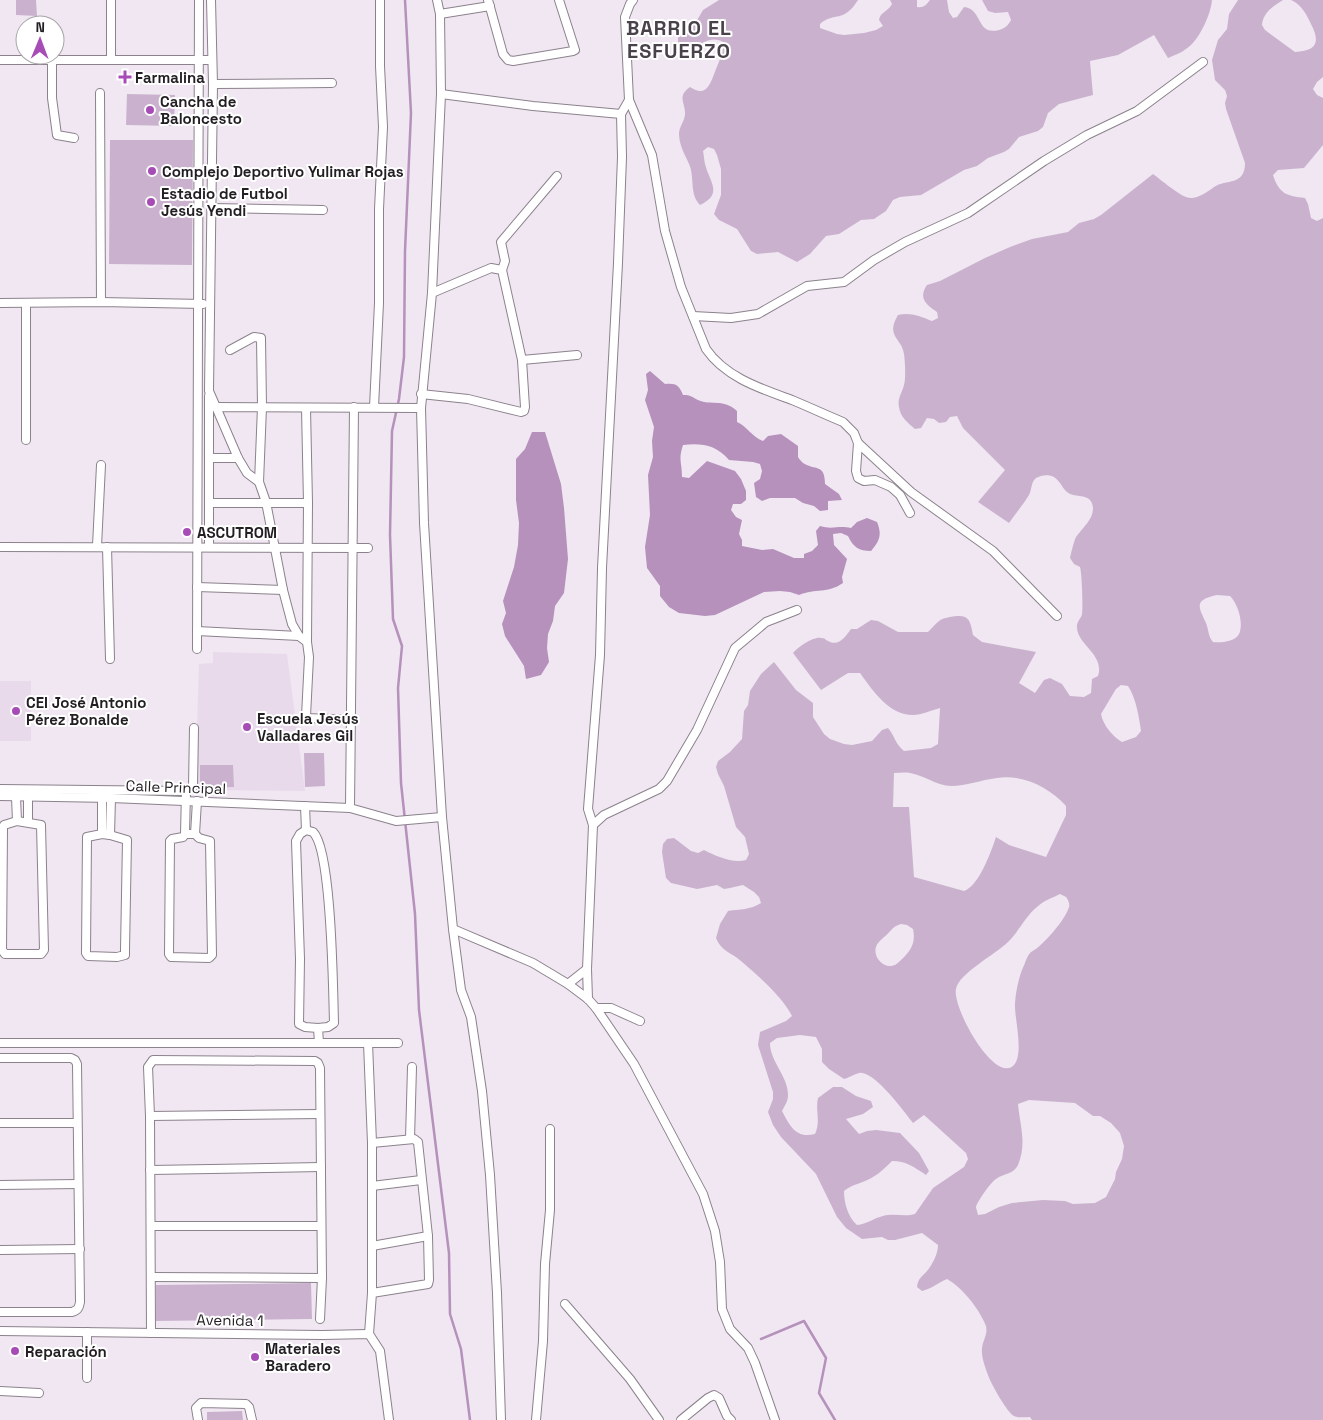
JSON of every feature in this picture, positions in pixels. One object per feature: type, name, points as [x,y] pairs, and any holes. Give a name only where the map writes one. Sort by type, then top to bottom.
[{"type":"street","points":[[111,0],[111,60]]},
{"type":"street","points":[[197,650],[199,0]]},
{"type":"street","points":[[209,548],[213,84],[211,0]]},
{"type":"street","points":[[378,408],[379,209],[383,127],[380,66],[380,0]]},
{"type":"street","points":[[437,0],[440,14],[441,94],[432,293],[421,394],[417,408],[442,817],[461,990],[471,1016],[482,1091],[489,1166],[497,1293],[501,1420]]},
{"type":"street","points":[[440,14],[489,3],[503,54],[508,60],[513,61],[574,50],[559,0]]},
{"type":"street","points":[[633,0],[625,16],[629,100],[652,155],[665,231],[681,288],[706,349],[711,356],[728,370],[755,387],[843,422],[854,433],[858,443],[911,492],[993,551],[1057,616]]},
{"type":"street","points":[[0,60],[15,60]]},
{"type":"street","points":[[65,60],[212,60]]},
{"type":"street","points":[[693,316],[731,318],[758,314],[807,286],[844,282],[874,260],[905,242],[968,213],[1044,161],[1087,135],[1137,111],[1203,62]]},
{"type":"street","points":[[52,65],[52,98],[55,112],[55,130],[57,135],[74,138]]},
{"type":"street","points":[[213,84],[332,83]]},
{"type":"street","points":[[100,93],[101,302]]},
{"type":"street","points":[[441,94],[533,106],[622,114]]},
{"type":"street","points":[[588,999],[593,825],[588,809],[600,655],[602,568],[618,263],[622,114],[629,100]]},
{"type":"street","points":[[421,394],[468,398],[521,412],[524,411],[522,360],[502,270],[506,261],[501,242],[557,176]]},
{"type":"street","points":[[211,208],[322,210]]},
{"type":"street","points":[[432,293],[491,268],[502,270]]},
{"type":"street","points":[[0,303],[210,304]]},
{"type":"street","points":[[26,303],[26,440]]},
{"type":"street","points":[[230,350],[254,337],[261,338],[262,407],[259,482],[266,502],[283,590],[292,624],[299,636],[307,642]]},
{"type":"street","points":[[522,360],[577,355]]},
{"type":"street","points":[[209,391],[238,458],[247,473],[259,482]]},
{"type":"street","points":[[216,407],[417,408]]},
{"type":"street","points":[[350,808],[354,407]]},
{"type":"street","points":[[306,408],[308,503],[307,642],[309,657],[306,716],[307,718],[352,720]]},
{"type":"street","points":[[858,443],[856,471],[858,478],[864,481],[874,480],[892,487],[900,495],[910,513]]},
{"type":"street","points":[[209,458],[238,458]]},
{"type":"street","points":[[97,546],[101,465]]},
{"type":"street","points":[[209,503],[308,503]]},
{"type":"street","points":[[0,547],[368,548]]},
{"type":"street","points":[[107,547],[110,659]]},
{"type":"street","points":[[197,588],[283,590]]},
{"type":"street","points":[[593,825],[604,815],[659,789],[667,781],[697,730],[735,648],[766,622],[797,610]]},
{"type":"street","points":[[196,631],[299,636]]},
{"type":"street","points":[[0,789],[186,791],[193,787],[194,728]]},
{"type":"street","points":[[185,834],[186,791]]},
{"type":"street","name":"Calle Principal","points":[[0,796],[112,798],[350,808],[396,821],[442,817]]},
{"type":"street","points":[[16,796],[17,821]]},
{"type":"street","points":[[28,797],[28,822]]},
{"type":"street","points":[[102,798],[102,834]]},
{"type":"street","points":[[110,835],[112,798]]},
{"type":"street","points":[[196,834],[185,834],[183,837],[170,841],[169,954],[172,957],[209,958],[212,954],[210,841],[199,838],[196,834],[197,801]]},
{"type":"street","points":[[305,806],[306,830]]},
{"type":"street","points":[[17,821],[28,822],[41,825],[44,950],[41,954],[5,954],[2,950],[3,828],[4,825],[17,821]]},
{"type":"street","points":[[306,830],[313,832],[319,840],[328,886],[334,1023],[328,1027],[318,1028],[305,1027],[298,1024],[300,959],[296,841],[300,834],[306,830]]},
{"type":"street","points":[[102,834],[127,840],[125,950],[124,955],[117,958],[97,958],[88,956],[86,953],[87,837],[102,834]]},
{"type":"street","points":[[453,929],[533,963],[568,984],[588,999],[596,1008],[634,1064],[703,1194],[715,1231],[720,1262],[722,1309],[730,1328],[748,1348],[775,1420]]},
{"type":"street","points":[[568,984],[588,969]]},
{"type":"street","points":[[596,1008],[611,1008],[640,1021]]},
{"type":"street","points":[[318,1028],[319,1043]]},
{"type":"street","points":[[0,1043],[398,1043]]},
{"type":"street","points":[[368,1043],[372,1143],[372,1292],[369,1334],[380,1351],[389,1420]]},
{"type":"street","points":[[0,1058],[71,1058],[75,1060],[80,1250],[80,1302],[77,1311],[0,1312]]},
{"type":"street","points":[[151,1333],[148,1067],[153,1060],[315,1061],[318,1063],[320,1068],[322,1278],[320,1319]]},
{"type":"street","points":[[410,1139],[412,1067]]},
{"type":"street","points":[[150,1116],[320,1114]]},
{"type":"street","points":[[0,1123],[77,1123]]},
{"type":"street","points":[[536,1420],[543,1341],[545,1264],[550,1210],[550,1129]]},
{"type":"street","points":[[372,1143],[410,1139],[416,1139],[418,1142],[428,1236],[428,1284],[372,1292]]},
{"type":"street","points":[[150,1170],[321,1167]]},
{"type":"street","points":[[372,1186],[421,1180]]},
{"type":"street","points":[[0,1185],[78,1184]]},
{"type":"street","points":[[150,1226],[321,1226]]},
{"type":"street","points":[[372,1246],[428,1236]]},
{"type":"street","points":[[0,1250],[80,1250]]},
{"type":"street","points":[[151,1277],[322,1278]]},
{"type":"street","points":[[565,1304],[630,1379],[659,1420]]},
{"type":"street","name":"Avenida 1","points":[[0,1331],[369,1334]]},
{"type":"street","points":[[87,1332],[87,1378]]},
{"type":"street","points":[[0,1391],[39,1393]]},
{"type":"street","points":[[681,1420],[708,1398],[714,1396],[719,1398],[727,1416],[731,1420]]},
{"type":"street","points":[[198,1420],[196,1408],[201,1403],[246,1404],[250,1407],[252,1420]]},
{"type":"shaded area","points":[[16,0],[36,0],[37,15],[16,15]]},
{"type":"shaded area","points":[[719,0],[858,0],[848,12],[825,20],[820,24],[820,28],[844,35],[864,33],[883,26],[879,20],[883,13],[891,6],[890,0],[917,0],[917,7],[921,7],[925,6],[930,0],[947,0],[949,12],[953,18],[957,17],[964,7],[970,9],[986,29],[992,31],[1005,28],[1011,20],[1008,12],[995,13],[988,11],[982,0],[1212,0],[1207,20],[1200,34],[1184,50],[1168,58],[1154,35],[1118,55],[1090,61],[1093,95],[1059,104],[1048,113],[1043,127],[1038,131],[1019,137],[1009,149],[988,158],[977,166],[964,170],[921,195],[900,197],[893,200],[886,211],[874,219],[861,220],[839,234],[826,236],[810,254],[797,262],[778,252],[757,254],[751,251],[737,229],[719,220],[714,214],[721,195],[721,169],[714,149],[708,147],[703,151],[713,192],[707,201],[700,205],[694,196],[691,169],[682,150],[679,138],[685,115],[683,94],[690,87],[701,91],[708,87],[721,56],[723,42],[708,40],[687,55],[680,55],[678,34],[682,29],[696,22],[703,10]]},
{"type":"shaded area","points":[[1238,0],[1283,0],[1266,13],[1262,25],[1265,30],[1295,52],[1302,51],[1308,50],[1315,45],[1316,36],[1303,10],[1291,0],[1323,0],[1323,77],[1313,89],[1317,95],[1323,98],[1323,145],[1304,168],[1278,170],[1273,175],[1284,193],[1305,198],[1311,218],[1317,221],[1323,218],[1323,1420],[1032,1420],[1030,1417],[1017,1417],[1011,1414],[992,1384],[982,1354],[986,1326],[970,1300],[959,1287],[947,1279],[922,1291],[917,1287],[919,1280],[933,1262],[938,1245],[922,1233],[895,1240],[888,1240],[882,1237],[862,1239],[846,1228],[837,1217],[816,1174],[781,1137],[773,1125],[768,1112],[773,1099],[773,1092],[758,1045],[760,1032],[786,1021],[792,1016],[769,987],[741,961],[724,949],[716,938],[720,924],[728,911],[757,905],[761,903],[759,897],[743,885],[724,889],[717,885],[697,889],[671,883],[666,878],[662,852],[663,844],[667,839],[674,838],[691,851],[698,853],[704,850],[730,860],[746,860],[749,854],[745,837],[736,827],[724,786],[716,767],[718,761],[742,739],[744,711],[748,705],[750,691],[761,674],[774,662],[796,690],[813,703],[813,717],[824,734],[830,739],[852,745],[872,741],[882,730],[888,728],[904,751],[931,748],[938,744],[940,708],[916,715],[896,711],[882,701],[860,673],[848,673],[821,690],[793,653],[810,640],[821,638],[832,643],[839,642],[851,629],[857,629],[871,620],[878,621],[898,632],[928,632],[942,619],[961,616],[967,618],[973,635],[982,642],[1036,652],[1019,683],[1035,693],[1044,680],[1050,678],[1062,684],[1070,696],[1084,697],[1091,693],[1092,679],[1098,676],[1098,662],[1078,634],[1077,626],[1082,610],[1081,571],[1080,567],[1074,564],[1070,558],[1076,537],[1093,512],[1091,501],[1086,497],[1070,494],[1057,479],[1047,475],[1040,476],[1034,480],[1029,495],[1009,523],[978,502],[1005,470],[963,428],[957,416],[950,417],[946,422],[939,423],[934,419],[927,418],[921,428],[915,429],[901,414],[899,399],[905,382],[904,354],[895,337],[894,322],[898,315],[902,314],[911,314],[932,321],[938,318],[937,312],[924,301],[923,294],[927,285],[940,281],[1010,247],[1032,239],[1068,232],[1079,223],[1101,215],[1153,174],[1179,193],[1190,198],[1197,197],[1214,187],[1238,179],[1242,175],[1245,163],[1226,109],[1227,96],[1225,90],[1215,80],[1212,60],[1218,40],[1227,29],[1229,14]],"holes":[[[1217,595],[1230,596],[1235,604],[1241,625],[1239,634],[1234,639],[1219,642],[1211,640],[1200,608],[1201,602]],[[1121,685],[1128,686],[1135,702],[1141,731],[1136,737],[1122,742],[1109,730],[1101,714],[1116,689]],[[894,773],[915,774],[946,786],[1006,777],[1025,780],[1052,793],[1066,806],[1066,815],[1046,857],[1009,845],[996,837],[988,859],[975,883],[964,891],[914,877],[909,807],[893,807]],[[1060,894],[1066,897],[1069,907],[1055,930],[1029,954],[1023,968],[1018,983],[1015,1003],[1019,1045],[1018,1054],[1013,1066],[1005,1068],[995,1063],[976,1040],[960,1011],[956,998],[956,989],[970,971],[1008,942],[1025,920],[1042,903]],[[901,924],[913,929],[913,942],[908,953],[899,962],[888,966],[884,965],[877,957],[875,950],[879,942]],[[800,1035],[816,1037],[822,1049],[822,1062],[829,1069],[844,1079],[859,1073],[873,1078],[913,1123],[924,1115],[966,1153],[968,1159],[964,1167],[933,1188],[915,1214],[887,1215],[857,1225],[847,1210],[844,1191],[876,1175],[892,1161],[906,1163],[926,1175],[929,1171],[919,1153],[900,1133],[876,1130],[859,1134],[846,1119],[863,1114],[873,1107],[871,1101],[856,1096],[842,1087],[833,1087],[818,1098],[818,1125],[815,1134],[803,1135],[794,1130],[782,1111],[787,1100],[788,1089],[773,1057],[770,1043],[777,1038]],[[1029,1100],[1075,1103],[1093,1116],[1100,1116],[1111,1123],[1120,1133],[1124,1146],[1115,1179],[1106,1197],[1095,1203],[1073,1204],[1065,1201],[1043,1200],[1012,1203],[978,1215],[976,1207],[988,1188],[996,1179],[1011,1172],[1018,1165],[1021,1157],[1022,1134],[1018,1104]]]},
{"type":"shaded area","name":"Cancha de Baloncesto","points":[[127,94],[175,95],[174,126],[126,125]]},
{"type":"shaded area","name":"Estadio de Futbol Jesús Yendi","points":[[110,140],[193,140],[192,265],[109,264]]},
{"type":"shaded area","points":[[650,371],[665,384],[677,385],[683,395],[703,402],[722,403],[732,407],[737,411],[737,422],[763,441],[768,436],[781,434],[798,446],[798,457],[803,463],[821,470],[825,477],[825,484],[839,494],[842,500],[828,501],[828,510],[820,511],[814,506],[803,503],[795,498],[770,498],[762,501],[756,497],[754,483],[760,479],[762,471],[760,464],[729,460],[719,451],[708,446],[696,444],[683,445],[680,458],[682,477],[689,478],[707,461],[735,471],[741,479],[746,491],[746,500],[741,504],[733,504],[731,510],[736,517],[742,520],[739,534],[742,546],[762,550],[773,549],[794,558],[804,558],[804,554],[812,551],[818,545],[816,531],[820,526],[851,528],[857,522],[867,518],[877,522],[879,537],[871,551],[857,548],[848,536],[841,533],[833,534],[834,545],[847,559],[842,577],[843,583],[832,589],[799,595],[780,591],[764,592],[715,615],[705,616],[679,613],[669,607],[660,596],[660,586],[647,568],[645,547],[650,515],[648,475],[653,457],[652,441],[654,427],[645,400],[648,390],[646,374]]},
{"type":"shaded area","points":[[532,432],[545,432],[561,484],[568,559],[564,593],[555,606],[553,621],[548,634],[549,662],[541,675],[526,679],[524,666],[505,636],[502,624],[506,613],[503,601],[514,567],[518,545],[519,523],[516,500],[516,459],[525,449]]},
{"type":"shaded area","name":"Escuela Jesús Valladares Gil","points":[[213,652],[287,654],[305,791],[195,790],[199,664],[213,663]]},
{"type":"shaded area","name":"CEI José Antonio Pérez Bonalde","points":[[0,681],[31,681],[31,741],[0,741]]},
{"type":"shaded area","points":[[304,753],[324,753],[325,786],[305,787]]},
{"type":"shaded area","points":[[200,765],[233,765],[234,787],[200,788]]},
{"type":"shaded area","points":[[311,1283],[312,1319],[156,1321],[156,1285]]},
{"type":"shaded area","points":[[242,1411],[243,1420],[207,1420],[207,1412]]},
{"type":"waterway","points":[[405,0],[411,113],[405,251],[404,357],[399,399],[392,431],[390,535],[393,619],[402,646],[398,688],[401,783],[415,914],[419,1010],[449,1253],[450,1314],[461,1349],[470,1420]]},
{"type":"waterway","points":[[761,1339],[804,1321],[826,1358],[819,1393],[835,1420]]},
{"type":"place","name":"Farmalina","points":[[125,77]]},
{"type":"place","name":"Cancha de Baloncesto","points":[[150,110]]},
{"type":"place","name":"Complejo Deportivo Yulimar Rojas","points":[[152,171]]},
{"type":"place","name":"Estadio de Futbol Jesús Yendi","points":[[151,202]]},
{"type":"place","name":"ASCUTROM","points":[[187,532]]},
{"type":"place","name":"CEI José Antonio Pérez Bonalde","points":[[16,711]]},
{"type":"place","name":"Escuela Jesús Valladares Gil","points":[[247,727]]},
{"type":"place","name":"Reparación","points":[[15,1351]]},
{"type":"place","name":"Materiales Baradero","points":[[255,1357]]},
{"type":"district","name":"BARRIO EL ESFUERZO","points":[[679,40]]}]
